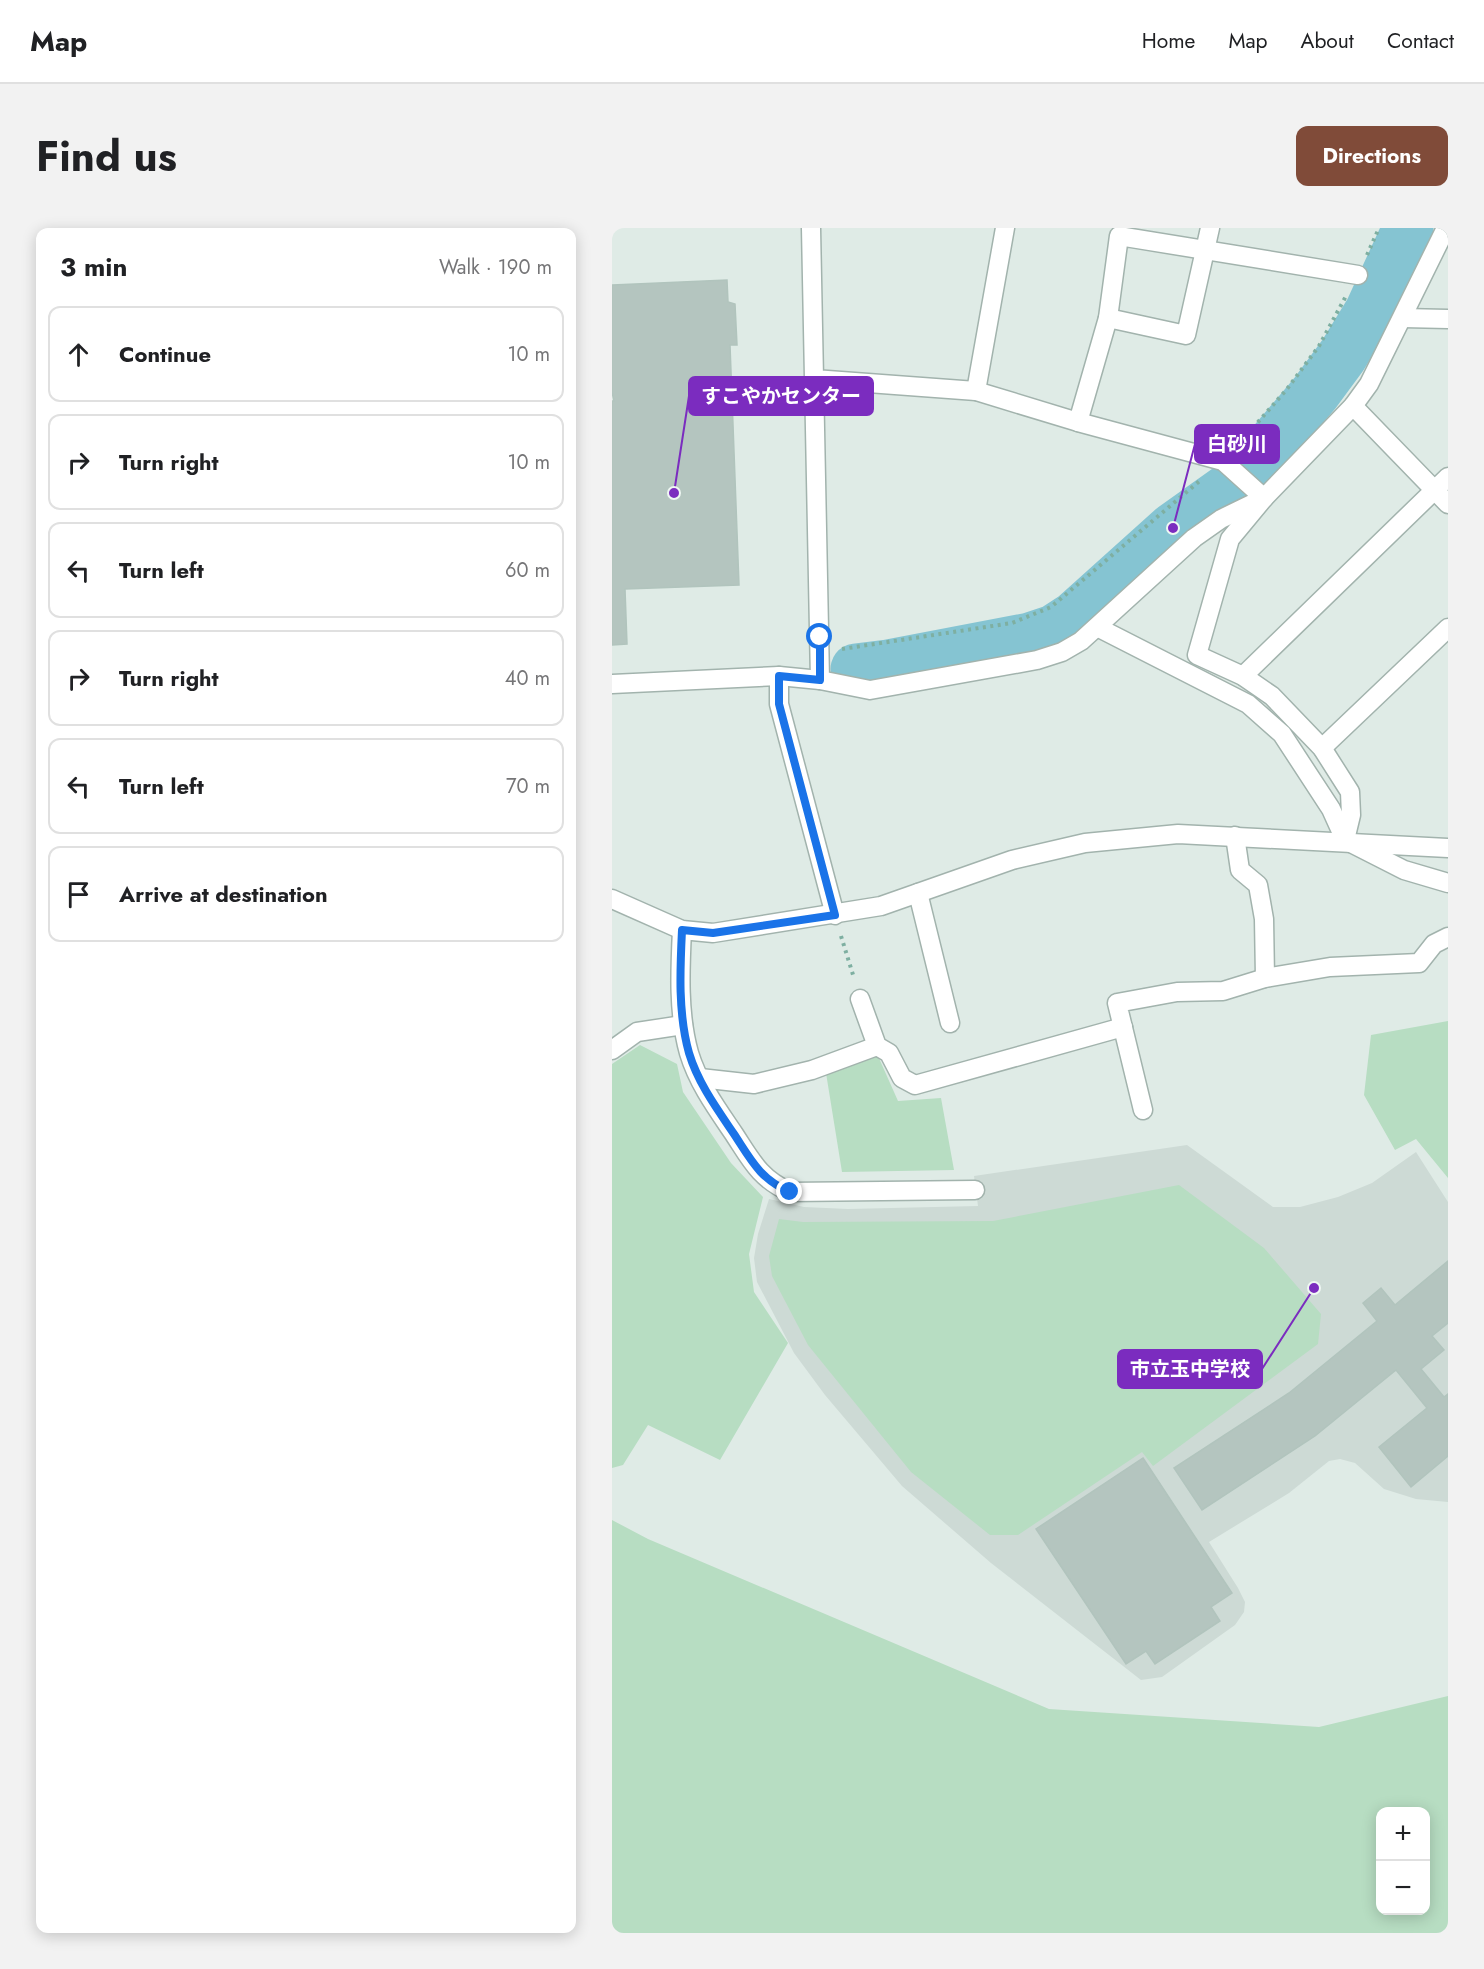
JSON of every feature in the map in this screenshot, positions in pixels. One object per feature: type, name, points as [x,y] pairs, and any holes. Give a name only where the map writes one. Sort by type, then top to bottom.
[{"type":"street","points":[[811,228],[820,680]]},
{"type":"street","points":[[976,391],[1005,228]]},
{"type":"street","points":[[1108,318],[1186,334],[1210,228]]},
{"type":"street","points":[[1345,840],[1351,815],[1350,792],[1322,748],[1272,696],[1243,676],[1197,655],[1230,539],[1264,498],[1353,406],[1369,384],[1446,228]]},
{"type":"street","points":[[1078,422],[1108,318],[1119,236],[1358,275]]},
{"type":"street","points":[[1403,318],[1448,319]]},
{"type":"street","points":[[814,379],[976,391],[1228,465],[1264,498]]},
{"type":"street","points":[[1353,406],[1448,504]]},
{"type":"street","points":[[1243,676],[1448,477]]},
{"type":"street","points":[[612,684],[779,676],[820,680],[870,690],[1037,660],[1062,652],[1081,641],[1194,538],[1221,519],[1264,498]]},
{"type":"street","points":[[1096,627],[1248,704],[1282,734],[1331,809],[1345,840],[1404,870],[1448,883]]},
{"type":"street","points":[[1322,748],[1448,628]]},
{"type":"street","points":[[779,676],[779,704],[835,915]]},
{"type":"street","points":[[612,899],[682,930],[713,933],[881,906],[1012,860],[1085,843],[1178,834],[1345,840],[1448,848]]},
{"type":"street","points":[[1235,836],[1240,870],[1258,885],[1263,919],[1265,978]]},
{"type":"street","points":[[918,893],[950,1023]]},
{"type":"street","points":[[682,930],[683,1025],[690,1055],[700,1078],[755,1167],[770,1184],[790,1192],[975,1190]]},
{"type":"street","points":[[1143,1110],[1117,1003],[1177,992],[1223,991],[1265,978],[1330,967],[1419,963],[1434,944],[1448,937]]},
{"type":"street","points":[[860,999],[877,1046],[889,1053],[902,1078],[915,1085],[1123,1026]]},
{"type":"street","points":[[612,1050],[637,1032],[683,1025]]},
{"type":"street","points":[[700,1078],[754,1084],[812,1070],[877,1046]]},
{"type":"path","points":[[835,648],[893,643],[1011,623],[1051,607],[1228,465],[1319,346],[1358,275],[1379,228]]},
{"type":"path","points":[[835,915],[860,999]]},
{"type":"shaded area","points":[[1187,1145],[1273,1207],[1300,1207],[1338,1197],[1372,1183],[1416,1152],[1448,1202],[1448,1502],[1416,1499],[1384,1489],[1355,1463],[1340,1459],[1329,1461],[1289,1493],[1209,1542],[1245,1602],[1244,1612],[1235,1625],[1162,1677],[1141,1680],[991,1563],[902,1486],[825,1395],[794,1353],[757,1282],[754,1258],[758,1234],[769,1199],[804,1207],[848,1209],[978,1206],[974,1176]]},
{"type":"green space","points":[[1448,1021],[1448,1178],[1416,1139],[1395,1150],[1364,1095],[1371,1035]]},
{"type":"green space","points":[[640,1045],[677,1064],[683,1092],[731,1163],[763,1197],[749,1254],[754,1292],[788,1343],[720,1460],[648,1425],[623,1465],[612,1468],[612,1064]]},
{"type":"green space","points":[[878,1056],[898,1101],[941,1098],[954,1170],[842,1172],[826,1073]]},
{"type":"green space","points":[[1179,1185],[1264,1248],[1321,1314],[1318,1344],[1153,1466],[1142,1452],[1018,1535],[990,1535],[911,1472],[808,1345],[772,1276],[769,1256],[779,1219],[803,1222],[993,1221]]},
{"type":"green space","points":[[612,1520],[648,1539],[1049,1709],[1319,1727],[1448,1696],[1448,1933],[612,1933]]},
{"type":"building","points":[[727,280],[728,302],[735,304],[737,345],[730,345],[739,585],[625,589],[627,644],[612,645],[612,401],[614,401],[612,392],[612,285]]},
{"type":"building","points":[[1448,1261],[1448,1323],[1432,1336],[1444,1350],[1421,1369],[1444,1397],[1448,1394],[1448,1456],[1411,1487],[1379,1447],[1427,1408],[1396,1370],[1315,1436],[1202,1510],[1174,1468],[1289,1393],[1377,1321],[1363,1303],[1381,1288],[1395,1305]]},
{"type":"building","points":[[1143,1458],[1232,1593],[1211,1607],[1220,1621],[1155,1664],[1146,1651],[1126,1664],[1036,1529]]},
{"type":"waterway","points":[[856,669],[1030,638],[1054,630],[1074,617],[1173,528],[1232,486],[1254,465],[1315,393],[1343,355],[1370,311],[1408,228]]},
{"type":"place","name":"すこやかセンター","points":[[674,493]]},
{"type":"place","name":"白砂川","points":[[1173,528]]},
{"type":"place","name":"市立玉中学校","points":[[1314,1288]]},
{"type":"route","points":[[790,1192],[770,1184],[755,1167],[704,1089],[690,1055],[683,1025],[682,930],[713,933],[835,915],[779,704],[779,676],[820,680],[820,637]]}]
